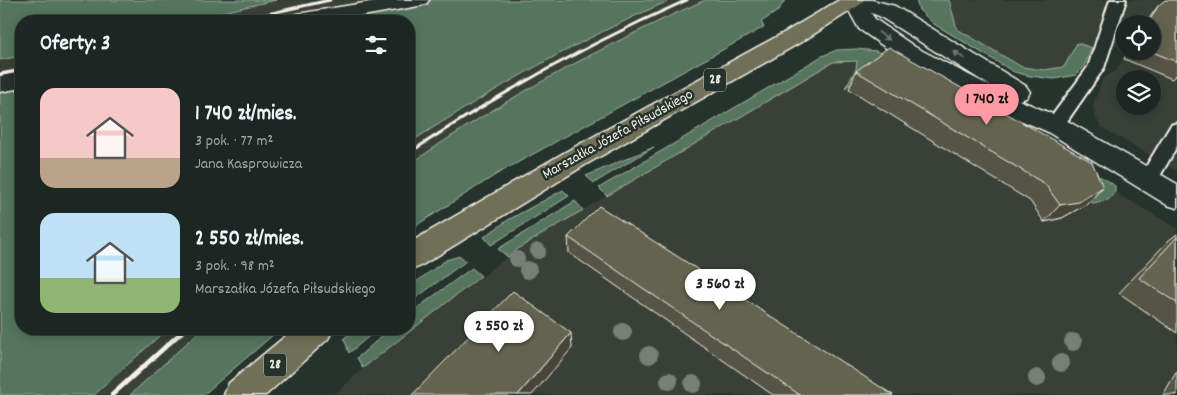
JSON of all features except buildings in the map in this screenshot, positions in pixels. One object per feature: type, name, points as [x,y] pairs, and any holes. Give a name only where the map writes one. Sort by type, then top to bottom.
[{"type":"main road","name":"Marszałka Józefa Piłsudskiego","points":[[415,254],[552,172],[816,24],[853,0]]},
{"type":"main road","name":"28","points":[[242,395],[310,335]]},
{"type":"street","points":[[333,15],[419,0]]},
{"type":"street","points":[[853,0],[867,24],[907,52],[1003,103],[1054,125],[1177,197]]},
{"type":"street","points":[[0,84],[15,81]]},
{"type":"lane","points":[[1054,125],[1096,68],[1118,0]]},
{"type":"lane","points":[[1148,180],[1177,130]]},
{"type":"shaded area","points":[[276,0],[398,0],[312,15],[210,15]]},
{"type":"shaded area","points":[[617,0],[779,0],[415,205],[415,107],[521,45]]},
{"type":"shaded area","points":[[922,0],[1177,0],[1177,171],[1101,127],[1093,106],[1103,78],[1116,71],[1116,115],[1161,115],[1161,70],[1117,70],[1123,60],[1161,60],[1161,15],[1116,15],[1116,45],[1096,38],[1081,71],[1070,77],[1047,79],[1014,72],[936,23]]},
{"type":"shaded area","points":[[15,57],[15,78],[0,82],[0,60]]},
{"type":"shaded area","points":[[833,61],[886,61],[1177,228],[1177,395],[334,395],[363,368],[406,335],[415,335],[415,328],[519,248]]},
{"type":"shaded area","points":[[121,335],[236,335],[167,395],[55,395]]},
{"type":"green space","points":[[0,0],[276,0],[210,15],[15,15],[15,57],[0,60]]},
{"type":"green space","points":[[434,0],[671,0],[570,48],[473,103],[415,139],[415,15],[347,15]]},
{"type":"green space","points":[[705,0],[785,0],[778,11],[761,22],[764,27],[497,174],[415,226],[415,161],[516,96],[590,55]]},
{"type":"green space","points":[[916,0],[949,0],[957,29],[1022,67],[1044,70],[1064,67],[1077,43],[1092,48],[1084,67],[1076,75],[1054,79],[1014,72],[934,24],[919,10]]},
{"type":"green space","points":[[857,49],[876,51],[886,55],[1108,181],[1115,186],[1115,192],[1108,200],[1093,203],[1085,199],[881,62],[845,88],[856,69],[857,61],[833,62],[607,196],[599,188],[822,56],[837,50]]},
{"type":"green space","points":[[15,85],[15,335],[160,335],[94,395],[0,395],[0,89]]},
{"type":"green space","points":[[654,147],[594,183],[586,176]]},
{"type":"green space","points":[[563,190],[569,196],[491,245],[484,237],[508,220]]},
{"type":"green space","points":[[575,201],[583,210],[519,248],[508,257],[498,249]]},
{"type":"green space","points":[[460,256],[466,261],[415,299],[415,283],[446,260]]},
{"type":"green space","points":[[472,268],[481,276],[415,327],[415,310]]},
{"type":"green space","points":[[195,335],[273,335],[203,395],[130,395]]},
{"type":"green space","points":[[348,335],[371,335],[349,353],[344,338]]},
{"type":"green space","points":[[383,335],[405,335],[363,368],[357,358]]},
{"type":"railway","points":[[263,15],[330,0]]},
{"type":"railway","points":[[415,149],[476,110],[545,70],[651,16],[687,0]]},
{"type":"railway","points":[[0,74],[15,71]]},
{"type":"railway","points":[[112,395],[178,335]]}]
